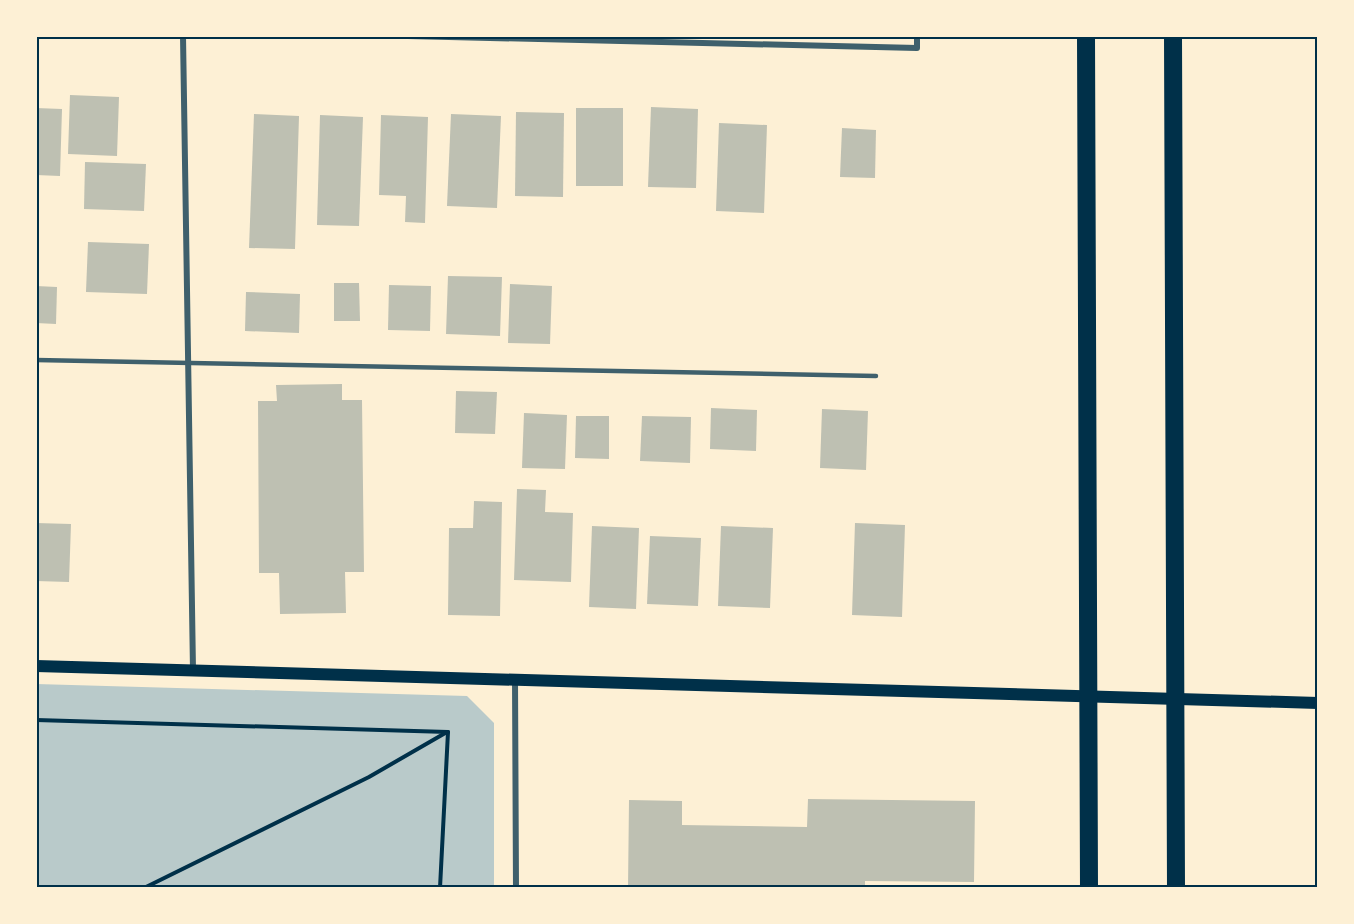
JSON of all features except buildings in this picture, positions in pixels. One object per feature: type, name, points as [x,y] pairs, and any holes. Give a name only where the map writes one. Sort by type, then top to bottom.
[{"type":"highway","points":[[1086,36],[1089,888]]},
{"type":"highway","points":[[1173,36],[1176,888]]},
{"type":"main road","points":[[36,666],[515,678],[1318,703]]},
{"type":"street","points":[[183,36],[193,670]]},
{"type":"street","points":[[408,36],[917,48],[917,36]]},
{"type":"street","points":[[515,678],[516,888]]},
{"type":"lane","points":[[36,360],[876,376]]},
{"type":"path","points":[[36,720],[448,732]]},
{"type":"path","points":[[144,888],[369,777],[448,732]]},
{"type":"path","points":[[440,888],[448,732]]},
{"type":"shaded area","points":[[36,684],[467,696],[494,723],[494,888],[36,888]]}]
